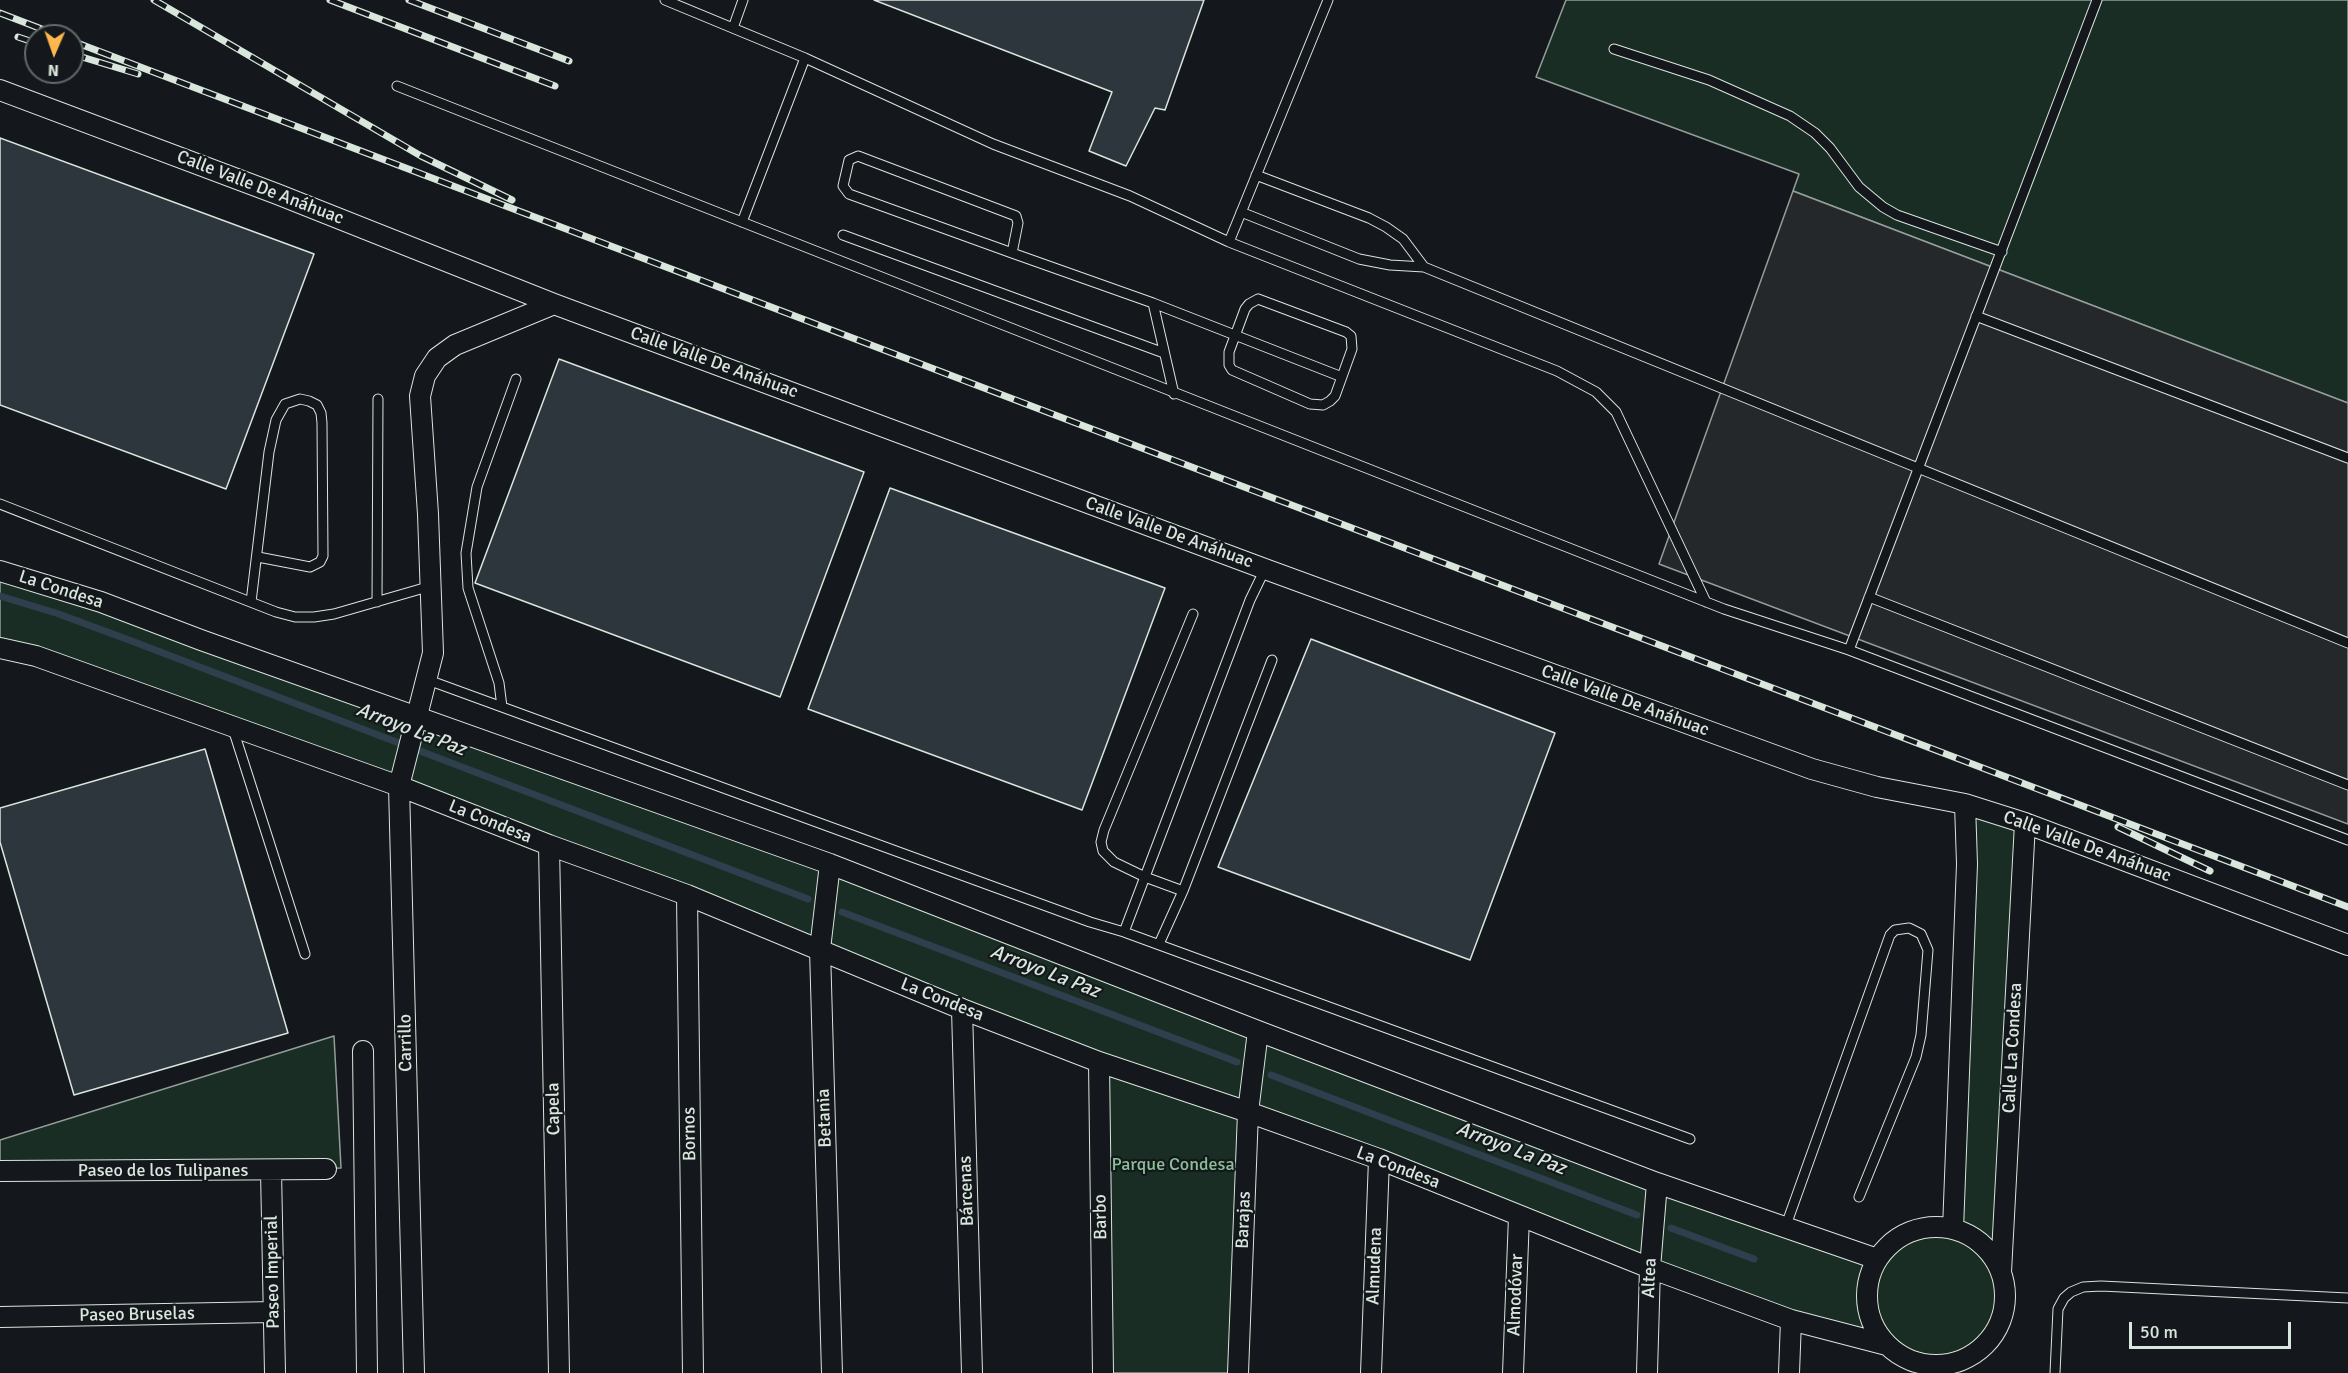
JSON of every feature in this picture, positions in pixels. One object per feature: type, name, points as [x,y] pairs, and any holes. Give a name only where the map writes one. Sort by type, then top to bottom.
[{"type":"street","name":"Calle Valle De Anáhuac","points":[[0,90],[277,194],[554,303],[1265,569],[1812,769],[1877,787],[1965,804],[2025,823],[2348,945]]},
{"type":"street","name":"Carrillo","points":[[414,1373],[400,780],[428,680],[433,653],[432,586],[420,396],[425,376],[437,358],[455,345],[554,303]]},
{"type":"street","name":"La Condesa","points":[[0,571],[101,602],[416,722],[830,864],[1657,1183],[1877,1259]]},
{"type":"street","name":"La Condesa","points":[[0,648],[36,656],[232,726],[400,780],[549,845],[687,896],[962,1009],[1099,1062],[1248,1112],[1379,1160],[1650,1268],[1791,1320],[1887,1345]]},
{"type":"street","points":[[1953,1229],[1967,864],[1965,804]]},
{"type":"street","name":"Calle La Condesa","points":[[2001,1272],[2025,823]]},
{"type":"street","name":"Capela","points":[[549,845],[559,1373]]},
{"type":"street","name":"Betania","points":[[830,864],[820,950],[832,1373]]},
{"type":"street","name":"Bornos","points":[[687,896],[693,1373]]},
{"type":"street","name":"Bárcenas","points":[[962,1009],[972,1373]]},
{"type":"street","name":"Barajas","points":[[1238,1373],[1248,1112],[1258,1031]]},
{"type":"street","points":[[363,1051],[367,1373]]},
{"type":"street","name":"Barbo","points":[[1099,1062],[1103,1373]]},
{"type":"street","name":"Almudena","points":[[1371,1373],[1379,1160]]},
{"type":"street","name":"Paseo de los Tulipanes","points":[[0,1171],[326,1169]]},
{"type":"street","name":"Paseo Imperial","points":[[271,1170],[275,1373]]},
{"type":"street","name":"Altea","points":[[1647,1373],[1650,1268],[1657,1183]]},
{"type":"street","name":"Almodóvar","points":[[1513,1373],[1520,1216]]},
{"type":"street","points":[[1924,1228],[1953,1229],[1974,1238],[1990,1253],[2001,1272],[2006,1293],[2004,1313],[1995,1332],[1982,1348],[1964,1359],[1924,1369],[1887,1345],[1873,1326],[1867,1304],[1868,1280],[1877,1259],[1898,1238],[1924,1228]]},
{"type":"street","name":"Paseo Bruselas","points":[[0,1317],[274,1312]]},
{"type":"street","points":[[1789,1373],[1791,1320]]},
{"type":"lane","points":[[665,0],[805,58],[993,144],[1130,196],[1229,242],[1557,371],[1596,392],[1616,412],[1706,602]]},
{"type":"lane","points":[[733,28],[743,0]]},
{"type":"lane","points":[[1229,242],[1328,0]]},
{"type":"lane","points":[[1848,650],[2097,0]]},
{"type":"lane","points":[[1614,49],[1708,80],[1791,116],[1823,140],[1859,187],[1883,207],[1897,215],[2002,252]]},
{"type":"lane","points":[[742,222],[805,58]]},
{"type":"lane","points":[[397,86],[1706,602],[1848,650],[2348,840]]},
{"type":"lane","points":[[1012,253],[1018,223],[1016,216],[858,156],[849,160],[843,186],[849,194],[1012,253],[1153,303],[1342,377]]},
{"type":"lane","points":[[1256,175],[1369,218],[1386,227],[1403,239],[1424,267]]},
{"type":"lane","points":[[1241,212],[1359,259],[1390,265],[1424,267],[2348,643]]},
{"type":"lane","points":[[843,236],[1164,352]]},
{"type":"lane","points":[[1258,299],[1346,332],[1352,341],[1352,349],[1342,377],[1335,396],[1330,401],[1317,405],[1232,370],[1229,365],[1229,352],[1245,309],[1258,299]]},
{"type":"lane","points":[[1153,303],[1174,394]]},
{"type":"lane","points":[[1976,316],[2348,458]]},
{"type":"lane","points":[[502,707],[499,683],[468,588],[466,553],[477,487],[516,379]]},
{"type":"lane","points":[[251,602],[269,452],[276,420],[285,404],[300,399],[309,401],[317,405],[322,423],[323,556],[320,562],[310,567],[258,557]]},
{"type":"lane","points":[[377,602],[378,399]]},
{"type":"lane","points":[[0,504],[295,617],[314,617],[432,586]]},
{"type":"lane","points":[[1125,932],[1250,600],[1265,569]]},
{"type":"lane","points":[[1869,597],[2348,785]]},
{"type":"lane","points":[[1183,891],[1145,877],[1114,862],[1103,851],[1101,842],[1193,614]]},
{"type":"lane","points":[[1159,944],[1183,891],[1272,660]]},
{"type":"lane","points":[[428,680],[1690,1139]]},
{"type":"lane","points":[[232,726],[305,954]]},
{"type":"lane","points":[[1785,1228],[1890,935],[1895,930],[1909,928],[1921,934],[1928,950],[1921,1035],[1916,1057],[1859,1197]]},
{"type":"lane","points":[[2055,1373],[2058,1309],[2064,1298],[2083,1287],[2348,1298]]},
{"type":"green space","points":[[1566,0],[2348,0],[2348,403],[1793,191],[1799,174],[1536,77]]},
{"type":"green space","name":"Parque Condesa","points":[[0,571],[23,577],[1877,1259],[1897,1238],[1924,1228],[1952,1229],[1965,804],[2025,823],[2001,1272],[2006,1293],[2003,1313],[1995,1332],[1982,1348],[1964,1359],[1945,1365],[1924,1364],[1904,1357],[1887,1345],[1248,1112],[1238,1373],[1103,1373],[1099,1062],[820,949],[0,648]]},
{"type":"green space","points":[[334,1036],[341,1168],[0,1171],[0,1140]]},
{"type":"shaded area","points":[[1793,191],[2348,403],[2348,824],[1659,564]]},
{"type":"building","points":[[874,0],[1204,0],[1165,110],[1155,108],[1126,166],[1089,151],[1112,92]]},
{"type":"building","points":[[0,138],[314,254],[226,489],[0,405]]},
{"type":"building","points":[[559,359],[864,472],[780,697],[475,583]]},
{"type":"building","points":[[890,488],[1165,588],[1082,810],[808,709]]},
{"type":"building","points":[[1311,639],[1555,733],[1470,960],[1218,867]]},
{"type":"building","points":[[205,749],[288,1033],[74,1095],[0,842],[0,808]]},
{"type":"waterway","name":"Arroyo La Paz","points":[[0,596],[56,613],[129,640],[808,899]]},
{"type":"waterway","name":"Arroyo La Paz","points":[[842,912],[1237,1062]]},
{"type":"waterway","name":"Arroyo La Paz","points":[[1271,1075],[1637,1215]]},
{"type":"waterway","name":"Arroyo La Paz","points":[[1671,1228],[1754,1259]]},
{"type":"railway","points":[[154,0],[421,156],[512,200]]},
{"type":"railway","points":[[330,0],[555,86]]},
{"type":"railway","points":[[409,0],[569,61]]},
{"type":"railway","points":[[0,13],[29,24]]},
{"type":"railway","points":[[18,37],[24,39]]},
{"type":"railway","points":[[84,46],[2348,907]]},
{"type":"railway","points":[[84,58],[138,74]]},
{"type":"railway","points":[[2118,827],[2210,871]]}]
